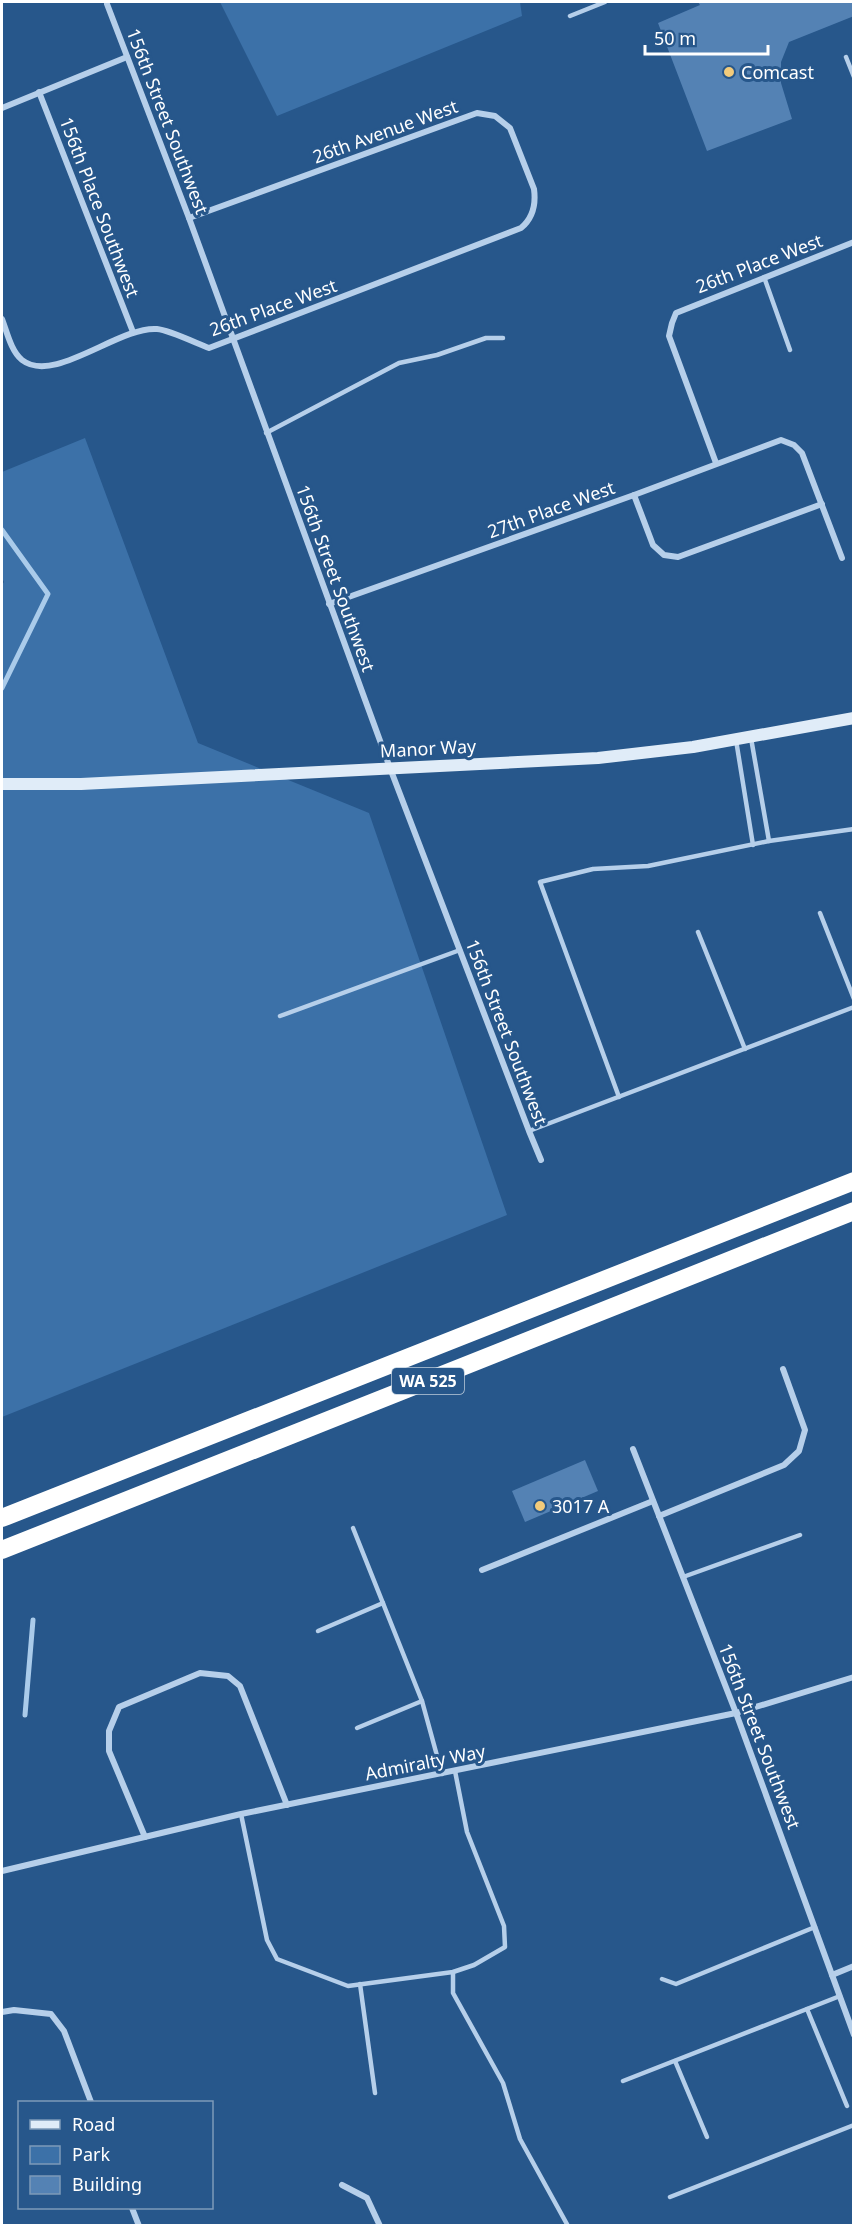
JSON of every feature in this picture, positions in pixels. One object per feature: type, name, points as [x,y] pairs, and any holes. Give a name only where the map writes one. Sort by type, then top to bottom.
[{"type":"highway","name":"WA 525","points":[[2,1518],[854,1181]]},
{"type":"highway","name":"WA 525","points":[[2,1550],[854,1211]]},
{"type":"street","name":"156th Street Southwest","points":[[107,4],[189,218],[390,768],[541,1160]]},
{"type":"street","points":[[2,108],[127,57]]},
{"type":"street","name":"156th Place Southwest","points":[[39,92],[133,332]]},
{"type":"street","name":"26th Avenue West","points":[[189,218],[477,113],[495,116],[510,128],[534,189],[535,207]]},
{"type":"street","name":"26th Place West","points":[[2,320],[13,350],[22,361],[37,366],[52,366],[133,332],[158,329],[209,348],[521,228],[526,224],[535,207]]},
{"type":"street","name":"26th Place West","points":[[716,463],[669,336],[676,313],[854,242]]},
{"type":"street","name":"27th Place West","points":[[329,604],[781,440],[794,445],[802,453],[822,504]]},
{"type":"street","points":[[634,495],[653,545],[664,555],[678,557],[822,504],[842,558]]},
{"type":"street","name":"Manor Way","points":[[2,784],[81,783],[598,758],[693,747],[854,718]]},
{"type":"street","points":[[659,1516],[784,1465],[799,1451],[805,1430],[783,1369]]},
{"type":"street","name":"156th Street Southwest","points":[[633,1449],[736,1713],[854,2035]]},
{"type":"street","points":[[482,1570],[653,1500]]},
{"type":"street","points":[[145,1837],[109,1751],[109,1731],[119,1707],[200,1673],[228,1676],[240,1686],[287,1805]]},
{"type":"street","name":"Admiralty Way","points":[[2,1871],[241,1814],[736,1713],[854,1677]]},
{"type":"street","points":[[832,1975],[854,1966]]},
{"type":"street","points":[[2,2012],[14,2010],[51,2014],[64,2031],[90,2101]]},
{"type":"street","points":[[342,2185],[367,2198],[380,2226]]},
{"type":"street","points":[[132,2209],[139,2226]]},
{"type":"lane","points":[[570,16],[604,2]]},
{"type":"lane","points":[[846,57],[854,77]]},
{"type":"lane","points":[[764,277],[790,350]]},
{"type":"lane","points":[[266,433],[399,363],[437,355],[486,338],[503,338]]},
{"type":"lane","points":[[751,737],[769,842]]},
{"type":"lane","points":[[736,740],[753,844]]},
{"type":"lane","points":[[619,1097],[540,882],[593,869],[648,866],[753,844],[854,829]]},
{"type":"lane","points":[[820,913],[854,999]]},
{"type":"lane","points":[[698,932],[745,1049]]},
{"type":"lane","points":[[280,1016],[460,950]]},
{"type":"lane","points":[[529,1131],[854,1006]]},
{"type":"lane","points":[[352,1528],[422,1701],[442,1774]]},
{"type":"lane","points":[[683,1577],[800,1535]]},
{"type":"lane","points":[[318,1631],[383,1603]]},
{"type":"lane","points":[[357,1728],[422,1701]]},
{"type":"lane","points":[[241,1814],[267,1940],[276,1959],[348,1986],[453,1972],[474,1965],[506,1947],[504,1926],[468,1832],[456,1771]]},
{"type":"lane","points":[[662,1978],[676,1984],[815,1927]]},
{"type":"lane","points":[[453,1972],[453,1993],[503,2083],[520,2139],[568,2226]]},
{"type":"lane","points":[[360,1984],[375,2093]]},
{"type":"lane","points":[[623,2081],[840,1996]]},
{"type":"lane","points":[[807,2009],[847,2106]]},
{"type":"lane","points":[[675,2061],[707,2137]]},
{"type":"lane","points":[[670,2197],[854,2125]]},
{"type":"green space","points":[[220,2],[520,2],[522,16],[277,116]]},
{"type":"green space","points":[[85,438],[198,743],[369,813],[507,1215],[2,1417],[2,585],[4,582],[2,578],[2,472]]},
{"type":"building","name":"Comcast","points":[[698,2],[854,2],[854,16],[789,42],[781,62],[781,83],[792,119],[707,151],[658,23],[700,5]]},
{"type":"building","name":"3017 A","points":[[585,1460],[598,1491],[525,1522],[512,1491]]},
{"type":"waterway","points":[[2,530],[48,594],[2,688]]},
{"type":"waterway","points":[[25,1715],[33,1620]]},
{"type":"place","name":"Comcast","points":[[729,72]]},
{"type":"place","name":"3017 A","points":[[540,1506]]}]
